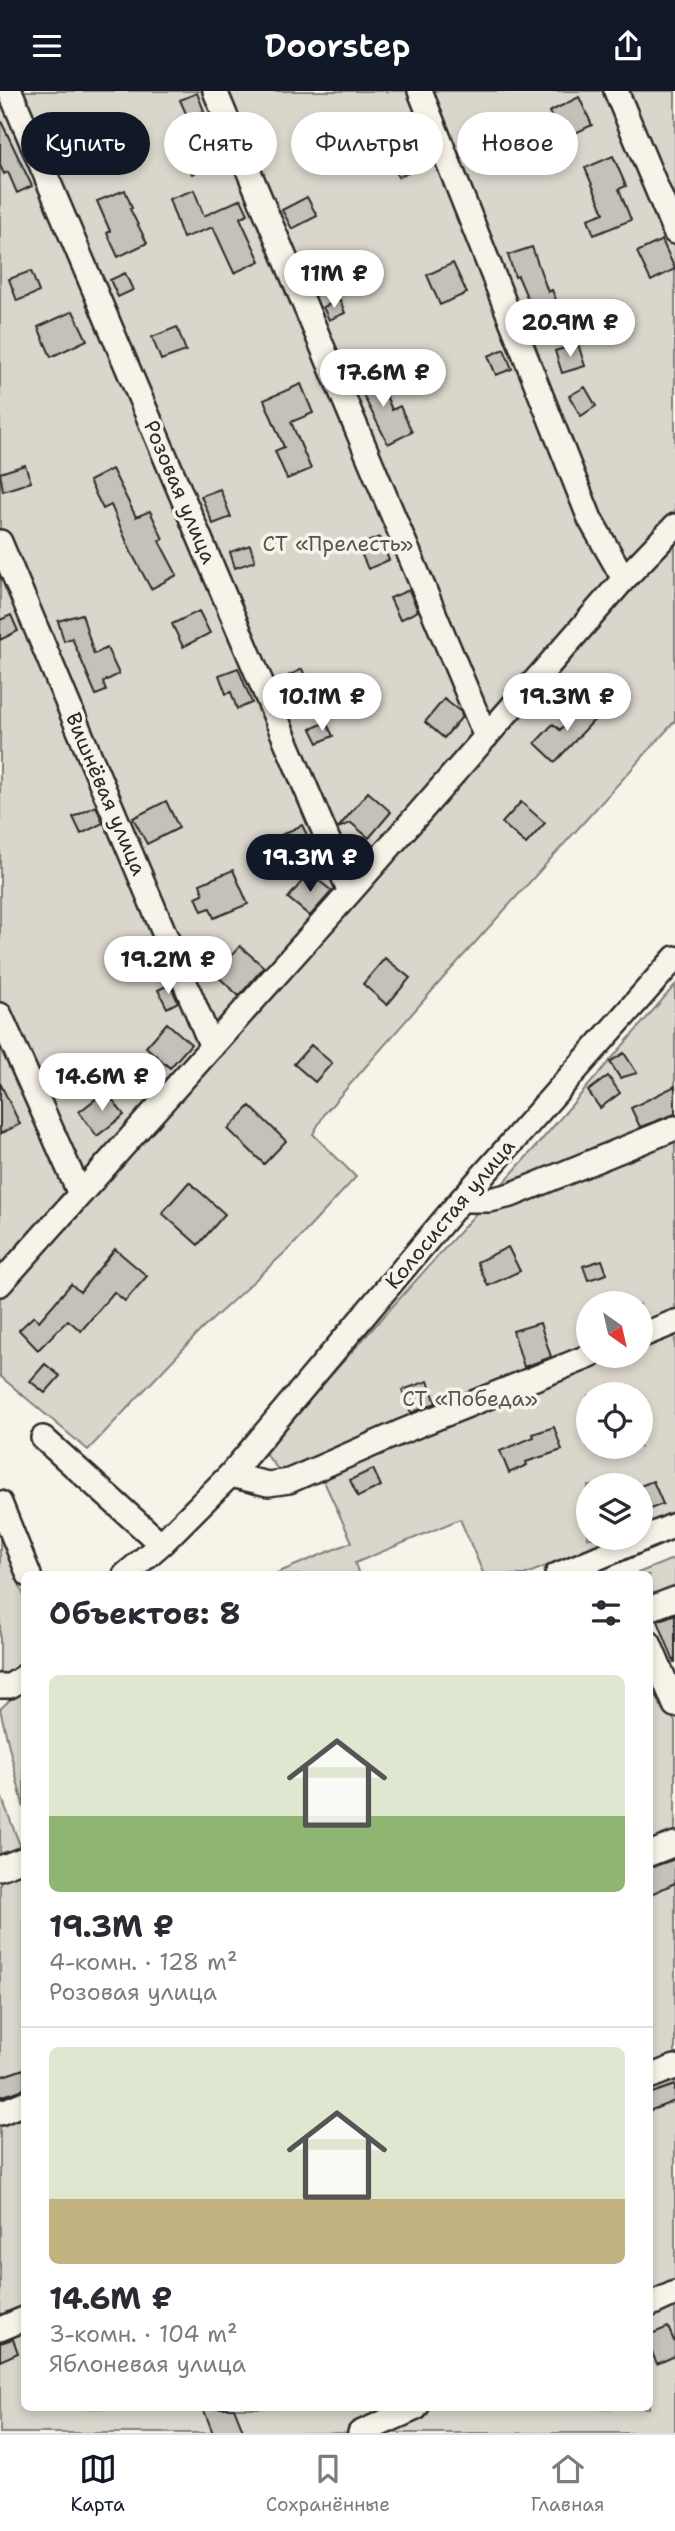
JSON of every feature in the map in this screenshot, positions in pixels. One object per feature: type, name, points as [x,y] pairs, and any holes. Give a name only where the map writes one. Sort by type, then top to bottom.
[{"type":"street","name":"Розовая улица","points":[[10,91],[350,892]]},
{"type":"street","points":[[215,91],[486,737]]},
{"type":"street","points":[[419,91],[590,519],[624,579]]},
{"type":"street","points":[[616,91],[675,232]]},
{"type":"street","points":[[0,1283],[350,892],[624,579],[675,526]]},
{"type":"street","name":"Вишнёвая улица","points":[[0,542],[212,1047]]},
{"type":"street","name":"Колосистая улица","points":[[130,1571],[225,1480],[461,1200],[675,958]]},
{"type":"street","points":[[0,1015],[80,1194]]},
{"type":"street","points":[[461,1200],[511,1195],[675,1128]]},
{"type":"street","points":[[653,1331],[675,1322]]},
{"type":"street","points":[[225,1480],[268,1484],[289,1481],[401,1432],[576,1362]]},
{"type":"street","points":[[43,1438],[161,1543]]},
{"type":"street","points":[[0,1503],[27,1571]]},
{"type":"street","points":[[566,1571],[675,1525]]},
{"type":"street","points":[[653,1607],[675,1599]]},
{"type":"street","points":[[653,1653],[675,1705]]},
{"type":"street","points":[[0,1686],[10,1686],[21,1679]]},
{"type":"street","points":[[653,1852],[675,1844]]},
{"type":"street","points":[[0,1868],[21,1860]]},
{"type":"street","points":[[653,2075],[675,2067]]},
{"type":"street","points":[[0,2113],[21,2104]]},
{"type":"street","points":[[653,2303],[675,2293]]},
{"type":"street","points":[[0,2329],[21,2320]]},
{"type":"street","points":[[359,2433],[409,2411]]},
{"type":"green space","name":"СТ «Прелесть»","points":[[0,91],[675,91],[675,721],[325,1113],[313,1134],[356,1177],[294,1244],[201,1330],[88,1450],[0,1376]]},
{"type":"green space","name":"СТ «Победа»","points":[[675,985],[675,1515],[653,1524],[653,1473],[576,1473],[576,1550],[586,1550],[534,1571],[482,1571],[460,1519],[355,1563],[358,1571],[282,1571],[352,1542],[315,1462],[282,1474],[263,1451],[539,1143]]},
{"type":"green space","points":[[0,1536],[21,1588],[21,1663],[8,1674],[0,1672]]},
{"type":"green space","points":[[675,1558],[675,1589],[653,1597],[653,1571],[643,1571]]},
{"type":"green space","points":[[653,1670],[675,1722],[675,2433],[0,2433],[0,1793],[21,1848],[21,2411],[653,2411]]},
{"type":"green space","points":[[21,1690],[21,1796],[0,1709]]},
{"type":"building","points":[[197,93],[204,111],[185,112],[180,100]]},
{"type":"building","points":[[579,97],[592,125],[578,132],[578,112],[549,112]]},
{"type":"building","points":[[0,119],[21,163],[21,175],[27,175],[32,186],[17,193],[8,172],[4,174],[0,165]]},
{"type":"building","points":[[613,156],[626,186],[619,189],[631,220],[594,235],[588,219],[604,213],[585,168]]},
{"type":"building","points":[[125,190],[132,208],[130,209],[147,243],[118,257],[97,201]]},
{"type":"building","points":[[194,190],[204,216],[241,199],[248,214],[240,218],[260,261],[234,273],[213,227],[183,238],[169,199]]},
{"type":"building","points":[[307,197],[317,216],[292,229],[282,210]]},
{"type":"building","points":[[662,240],[675,269],[651,281],[637,252]]},
{"type":"building","points":[[532,247],[548,292],[552,290],[562,315],[539,325],[518,276],[515,277],[508,255]]},
{"type":"building","points":[[453,263],[467,293],[440,305],[427,275]]},
{"type":"building","points":[[31,271],[39,292],[17,301],[9,279]]},
{"type":"building","points":[[125,273],[133,290],[118,297],[110,280]]},
{"type":"building","points":[[340,300],[345,313],[329,320],[323,307]]},
{"type":"building","points":[[73,311],[87,340],[51,357],[38,327]]},
{"type":"building","points":[[177,327],[186,351],[161,360],[152,337]]},
{"type":"building","points":[[578,344],[585,366],[562,373],[555,351]]},
{"type":"building","points":[[504,349],[512,369],[496,375],[488,356]]},
{"type":"building","points":[[376,371],[392,410],[400,406],[412,432],[388,444],[355,379]]},
{"type":"building","points":[[301,384],[313,413],[291,422],[311,469],[287,479],[275,451],[284,447],[264,400]]},
{"type":"building","points":[[585,387],[596,406],[581,416],[569,396]]},
{"type":"building","points":[[25,465],[31,482],[3,491],[0,473]]},
{"type":"building","points":[[112,469],[136,517],[150,511],[163,539],[159,541],[177,575],[151,589],[131,552],[111,505],[103,509],[89,481]]},
{"type":"building","points":[[220,489],[231,517],[213,524],[201,496]]},
{"type":"building","points":[[379,537],[389,560],[368,569],[358,546]]},
{"type":"building","points":[[250,545],[255,561],[235,568],[230,552]]},
{"type":"building","points":[[409,590],[418,611],[400,620],[390,598]]},
{"type":"building","points":[[199,611],[210,633],[183,647],[172,624]]},
{"type":"building","points":[[82,614],[94,654],[107,648],[119,674],[103,682],[106,691],[96,695],[72,638],[64,641],[58,621]]},
{"type":"building","points":[[11,615],[18,631],[0,640],[0,620]]},
{"type":"building","points":[[238,668],[252,703],[237,709],[231,692],[226,694],[219,675]]},
{"type":"building","points":[[302,669],[313,694],[298,700],[288,676]]},
{"type":"building","points":[[444,699],[461,712],[462,717],[444,738],[425,722]]},
{"type":"building","points":[[585,702],[599,715],[555,762],[535,743],[553,724],[560,730]]},
{"type":"building","points":[[326,722],[333,736],[318,743],[311,729]]},
{"type":"building","points":[[368,792],[391,812],[369,838],[351,823],[338,828]]},
{"type":"building","points":[[166,801],[179,828],[147,844],[133,818]]},
{"type":"building","points":[[521,802],[545,823],[526,844],[502,823]]},
{"type":"building","points":[[96,806],[103,823],[81,834],[73,817]]},
{"type":"building","points":[[302,825],[310,841],[288,851],[281,835]]},
{"type":"building","points":[[233,870],[248,904],[214,918],[210,908],[202,911],[196,897],[203,894],[200,884]]},
{"type":"building","points":[[309,873],[332,891],[310,916],[288,898]]},
{"type":"building","points":[[150,940],[164,972],[144,980],[131,948]]},
{"type":"building","points":[[240,946],[264,967],[239,996],[215,974]]},
{"type":"building","points":[[385,958],[410,978],[387,1005],[363,984]]},
{"type":"building","points":[[170,984],[178,1002],[167,1008],[158,990]]},
{"type":"building","points":[[167,1023],[191,1044],[170,1068],[146,1047]]},
{"type":"building","points":[[311,1045],[332,1063],[315,1082],[294,1064]]},
{"type":"building","points":[[624,1053],[637,1073],[620,1078],[610,1062]]},
{"type":"building","points":[[608,1076],[620,1093],[600,1108],[588,1091]]},
{"type":"building","points":[[0,1083],[20,1124],[0,1134]]},
{"type":"building","points":[[675,1086],[675,1114],[640,1127],[631,1108]]},
{"type":"building","points":[[106,1091],[124,1115],[97,1136],[79,1112]]},
{"type":"building","points":[[250,1106],[286,1141],[264,1164],[228,1129]]},
{"type":"building","points":[[189,1182],[225,1214],[198,1245],[162,1213]]},
{"type":"building","points":[[508,1247],[520,1271],[488,1286],[477,1262]]},
{"type":"building","points":[[115,1249],[147,1276],[125,1301],[114,1292],[81,1331],[68,1320],[38,1350],[19,1330],[34,1316],[39,1321],[71,1284],[80,1292]]},
{"type":"building","points":[[602,1260],[607,1274],[588,1280],[583,1266]]},
{"type":"building","points":[[540,1323],[551,1357],[524,1367],[513,1331]]},
{"type":"building","points":[[45,1364],[60,1376],[45,1393],[30,1381]]},
{"type":"building","points":[[428,1381],[436,1403],[411,1413],[402,1390]]},
{"type":"building","points":[[554,1427],[562,1450],[526,1462],[527,1465],[509,1473],[500,1451],[534,1437],[533,1434]]},
{"type":"building","points":[[373,1469],[381,1486],[358,1497],[350,1480]]},
{"type":"building","points":[[653,1481],[663,1504],[653,1508]]},
{"type":"building","points":[[675,1614],[675,1662],[674,1662],[658,1621]]},
{"type":"building","points":[[675,1859],[675,1883],[653,1893],[653,1867]]},
{"type":"building","points":[[21,2070],[21,2090],[0,2097],[0,2077]]},
{"type":"building","points":[[675,2085],[675,2101],[653,2109],[653,2093]]},
{"type":"building","points":[[668,2327],[675,2343],[675,2356],[657,2364],[653,2355],[653,2333]]},
{"type":"building","points":[[13,2339],[18,2353],[0,2361],[0,2343]]},
{"type":"building","points":[[204,2411],[235,2411],[244,2433],[213,2433]]}]
